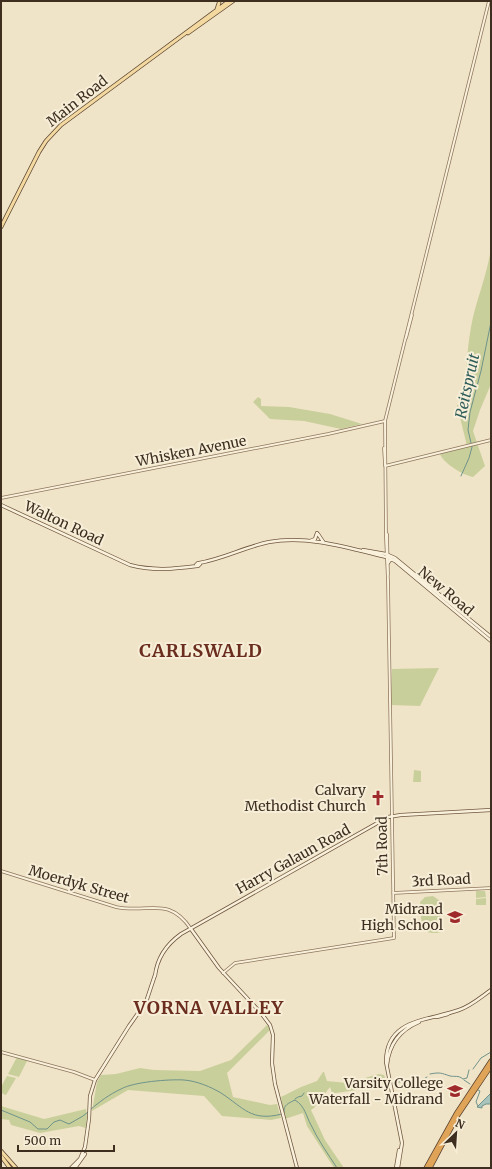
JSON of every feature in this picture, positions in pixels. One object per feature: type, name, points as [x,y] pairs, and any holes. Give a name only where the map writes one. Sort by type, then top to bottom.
[{"type":"highway","points":[[426,1168],[456,1114],[491,1061]]},
{"type":"highway","points":[[430,1168],[458,1115],[491,1066]]},
{"type":"main road","name":"Main Road","points":[[1,227],[34,160],[53,132],[64,122],[229,1]]},
{"type":"main road","points":[[215,12],[220,2],[225,3],[229,1]]},
{"type":"main road","name":"Main Road","points":[[144,64],[200,26],[233,1]]},
{"type":"main road","name":"Walton Road","points":[[1,505],[118,560],[136,565],[158,568],[175,568],[198,564],[277,541],[308,541],[334,546]]},
{"type":"main road","points":[[308,541],[314,540],[317,534],[326,544]]},
{"type":"main road","name":"Walton Road","points":[[295,540],[387,556]]},
{"type":"main road","name":"New Road","points":[[387,556],[491,639]]},
{"type":"main road","name":"New Road","points":[[387,556],[398,560],[485,632],[491,639]]},
{"type":"main road","points":[[388,563],[390,560],[395,561]]},
{"type":"main road","points":[[417,576],[417,578],[430,590]]},
{"type":"main road","name":"Harry Galaun Road","points":[[71,1168],[83,1154],[90,1114],[91,1092],[95,1080],[146,1002],[155,976],[158,961],[173,941],[191,929],[392,815],[491,810]]},
{"type":"main road","points":[[191,929],[215,964],[261,1013],[270,1025],[272,1035],[273,1075],[296,1168]]},
{"type":"main road","points":[[397,1168],[400,1156],[401,1138],[388,1073],[388,1055],[396,1037],[411,1025],[460,1011],[471,1005],[491,990]]},
{"type":"main road","name":"Harry Galaun Road","points":[[75,1168],[85,1152],[90,1128],[89,1119]]},
{"type":"main road","points":[[397,1168],[401,1138]]},
{"type":"main road","points":[[1,1151],[16,1168]]},
{"type":"main road","points":[[1,1156],[10,1168]]},
{"type":"main road","points":[[400,1156],[404,1158]]},
{"type":"street","points":[[403,346],[410,326],[434,216],[441,196],[489,1]]},
{"type":"street","points":[[403,346],[414,306]]},
{"type":"street","points":[[404,326],[407,331]]},
{"type":"street","name":"7th Road","points":[[388,581],[385,421],[403,346]]},
{"type":"street","name":"Whisken Avenue","points":[[1,498],[323,435],[385,421]]},
{"type":"street","points":[[385,465],[491,440]]},
{"type":"street","name":"7th Road","points":[[223,973],[235,963],[394,938],[387,556]]},
{"type":"street","name":"Moerdyk Street","points":[[1,871],[116,907],[137,910],[163,908],[178,914],[184,919],[191,929]]},
{"type":"street","name":"3rd Road","points":[[393,893],[491,888]]},
{"type":"street","points":[[1,1052],[74,1072],[95,1080]]},
{"type":"green space","name":"Reitspruit","points":[[491,247],[491,384],[473,431],[485,466],[473,477],[464,474],[445,462],[440,454],[467,446],[457,405],[463,403],[465,400],[469,337],[475,308],[488,265]]},
{"type":"green space","points":[[258,397],[261,399],[261,406],[289,407],[330,414],[362,424],[341,429],[304,421],[270,419],[253,402]]},
{"type":"green space","points":[[439,668],[420,706],[391,705],[392,669]]},
{"type":"green space","points":[[414,770],[421,771],[421,782],[413,782]]},
{"type":"green space","points":[[476,891],[485,891],[486,897],[476,898]]},
{"type":"green space","points":[[433,896],[440,901],[441,932],[438,933],[428,932],[424,929],[422,921],[420,902],[425,897]]},
{"type":"green space","points":[[486,898],[486,905],[476,905],[476,899]]},
{"type":"green space","points":[[267,1025],[270,1028],[269,1031],[227,1073],[233,1097],[270,1105],[277,1104],[281,1118],[271,1120],[222,1116],[204,1096],[128,1090],[92,1111],[97,1082],[101,1075],[116,1074],[140,1068],[154,1070],[200,1071],[231,1060]]},
{"type":"green space","points":[[17,1057],[27,1061],[19,1077],[8,1074]]},
{"type":"green space","points":[[323,1072],[327,1081],[347,1083],[379,1074],[384,1075],[387,1084],[381,1090],[370,1088],[336,1093],[332,1093],[330,1087],[311,1110],[325,1140],[344,1168],[334,1168],[307,1126],[303,1113],[285,1119],[281,1097],[317,1081]]},
{"type":"green space","points":[[7,1076],[16,1078],[6,1095],[1,1093],[1,1087]]},
{"type":"green space","points":[[1,1106],[44,1119],[86,1109],[86,1128],[79,1126],[40,1133],[11,1125],[9,1120],[1,1119]]},
{"type":"water","points":[[491,1093],[491,1104],[486,1104],[482,1106],[482,1108],[477,1107]]},
{"type":"waterway","name":"Reitspruit","points":[[461,476],[472,447],[468,430],[470,412],[481,371],[491,322]]},
{"type":"waterway","points":[[473,1069],[481,1058],[491,1052]]},
{"type":"waterway","points":[[430,1074],[440,1073],[463,1079],[467,1078],[469,1070]]},
{"type":"waterway","points":[[393,1083],[419,1081],[427,1077]]},
{"type":"waterway","points":[[90,1110],[117,1091],[134,1084],[184,1080],[194,1082],[221,1093],[248,1112],[255,1115],[271,1116],[282,1114]]},
{"type":"waterway","points":[[464,1080],[470,1084]]},
{"type":"waterway","points":[[478,1090],[480,1091],[476,1102],[478,1106]]},
{"type":"waterway","points":[[295,1099],[302,1096],[304,1093]]},
{"type":"waterway","points":[[284,1112],[285,1106],[295,1100],[301,1105],[309,1122],[337,1168]]},
{"type":"waterway","points":[[1,1110],[30,1122],[38,1129],[47,1129],[54,1122],[60,1120],[69,1124],[88,1112]]},
{"type":"place","name":"Calvary Methodist Church","points":[[378,798]]},
{"type":"place","name":"Midrand High School","points":[[455,917]]},
{"type":"place","name":"Varsity College Waterfall - Midrand","points":[[455,1091]]},
{"type":"district","name":"CARLSWALD","points":[[201,650]]},
{"type":"district","name":"VORNA VALLEY","points":[[209,1007]]}]
